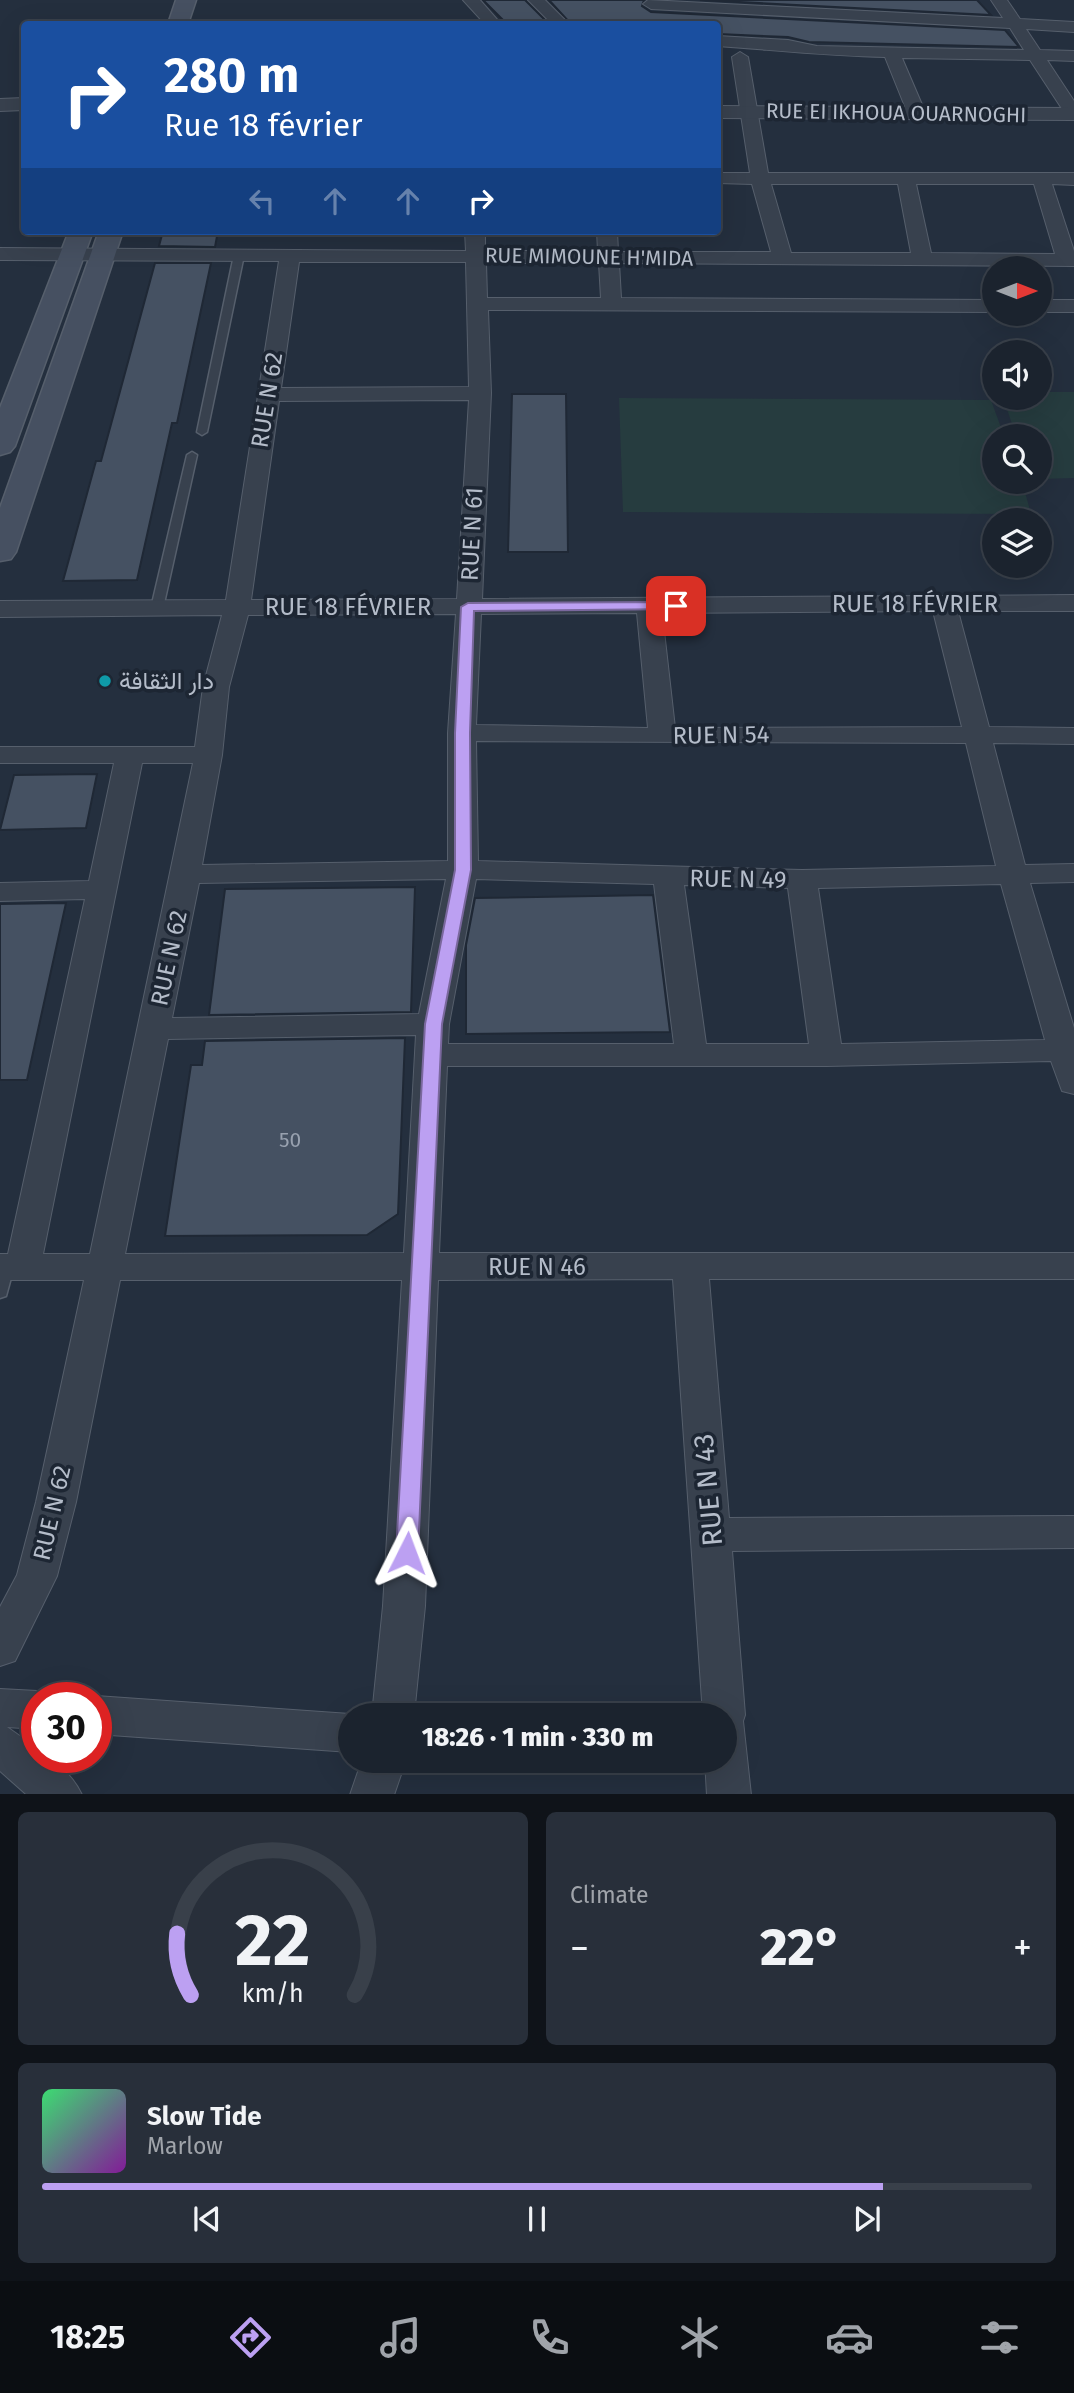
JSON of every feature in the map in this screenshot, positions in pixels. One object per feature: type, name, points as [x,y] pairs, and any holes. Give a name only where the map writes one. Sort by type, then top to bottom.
[{"type":"main road","points":[[179,21],[186,0]]},
{"type":"main road","points":[[0,446],[76,242]]},
{"type":"main road","points":[[0,552],[107,243]]},
{"type":"street","points":[[471,0],[490,21]]},
{"type":"street","points":[[536,0],[558,21]]},
{"type":"street","points":[[999,0],[1013,24],[1038,55],[1074,114]]},
{"type":"street","points":[[649,6],[1074,27]]},
{"type":"street","points":[[721,41],[788,44],[817,51],[1074,56]]},
{"type":"street","points":[[721,58],[798,57],[817,51]]},
{"type":"street","points":[[891,52],[918,114]]},
{"type":"street","points":[[740,57],[761,178],[783,259]]},
{"type":"street","points":[[0,104],[21,104]]},
{"type":"street","name":"RUE EI IKHOUA OUARNOGHI","points":[[721,112],[1074,114]]},
{"type":"street","points":[[0,114],[21,114]]},
{"type":"street","points":[[721,178],[1074,179]]},
{"type":"street","points":[[906,178],[922,259]]},
{"type":"street","points":[[1041,178],[1070,260]]},
{"type":"street","points":[[239,255],[245,235]]},
{"type":"street","points":[[607,235],[611,305]]},
{"type":"street","name":"RUE MIMOUNE H'MIDA","points":[[0,254],[76,242],[239,255],[290,256],[475,243],[608,258],[1070,260]]},
{"type":"street","name":"RUE N 61","points":[[394,1703],[404,1606],[433,1040],[463,870],[462,733],[480,393],[475,243]]},
{"type":"street","name":"RUE N 62","points":[[0,1648],[37,1576],[56,1502],[186,874],[208,755],[216,687],[237,608],[290,256]]},
{"type":"street","points":[[476,304],[982,306]]},
{"type":"street","points":[[1052,306],[1074,306]]},
{"type":"street","points":[[267,395],[480,393]]},
{"type":"street","name":"RUE 18 FÉVRIER","points":[[0,609],[1074,603]]},
{"type":"street","points":[[944,604],[1013,874],[1074,1083]]},
{"type":"street","points":[[649,606],[662,736]]},
{"type":"street","name":"RUE N 54","points":[[462,733],[1074,736]]},
{"type":"street","points":[[0,755],[208,755]]},
{"type":"street","points":[[7,1273],[130,755]]},
{"type":"street","name":"RUE N 49","points":[[186,874],[463,870],[802,880],[1074,873]]},
{"type":"street","points":[[668,878],[691,1054]]},
{"type":"street","points":[[802,880],[827,1055]]},
{"type":"street","points":[[0,892],[99,890]]},
{"type":"street","points":[[154,1029],[691,1054],[827,1055],[1066,1050]]},
{"type":"street","name":"RUE N 46","points":[[7,1273],[105,1265],[1074,1266]]},
{"type":"street","name":"RUE N 43","points":[[690,1265],[723,1703]]},
{"type":"street","points":[[712,1535],[1074,1532]]},
{"type":"street","points":[[0,1708],[21,1709]]},
{"type":"street","points":[[112,1716],[338,1732]]},
{"type":"street","points":[[0,1744],[60,1794]]},
{"type":"street","points":[[372,1794],[379,1773]]},
{"type":"street","points":[[727,1773],[729,1794]]},
{"type":"lane","points":[[202,432],[239,255]]},
{"type":"lane","points":[[157,608],[192,455]]},
{"type":"green space","points":[[1052,392],[1074,392],[1074,478],[1052,479],[1052,424],[1012,424],[1007,410],[1052,410]]},
{"type":"green space","points":[[619,398],[982,400],[982,410],[995,410],[1000,424],[982,424],[982,494],[1026,494],[1029,508],[982,508],[982,514],[623,512]]},
{"type":"building","points":[[483,0],[525,0],[546,21],[504,21]]},
{"type":"building","points":[[549,0],[644,0],[642,6],[651,12],[1005,30],[1019,47],[809,42],[788,37],[721,34],[721,21],[568,21]]},
{"type":"building","points":[[700,0],[977,0],[991,15]]},
{"type":"building","points":[[162,235],[217,235],[215,247],[159,246]]},
{"type":"building","points":[[155,263],[211,263],[177,423],[172,423],[137,580],[63,581],[96,461],[101,461]]},
{"type":"building","points":[[512,394],[566,394],[568,552],[508,552]]},
{"type":"building","points":[[97,774],[86,828],[0,830],[14,775]]},
{"type":"building","points":[[415,887],[411,1012],[209,1015],[225,889]]},
{"type":"building","points":[[653,895],[670,1032],[466,1034],[466,945],[475,898]]},
{"type":"building","points":[[66,903],[27,1080],[0,1080],[0,904]]},
{"type":"building","points":[[405,1038],[398,1214],[367,1235],[165,1236],[191,1065],[202,1065],[205,1041]]},
{"type":"place","name":"دار الثقافة","points":[[105,681]]},
{"type":"route","points":[[407,1553],[433,1024],[463,870],[462,733],[468,607],[676,606]]}]
